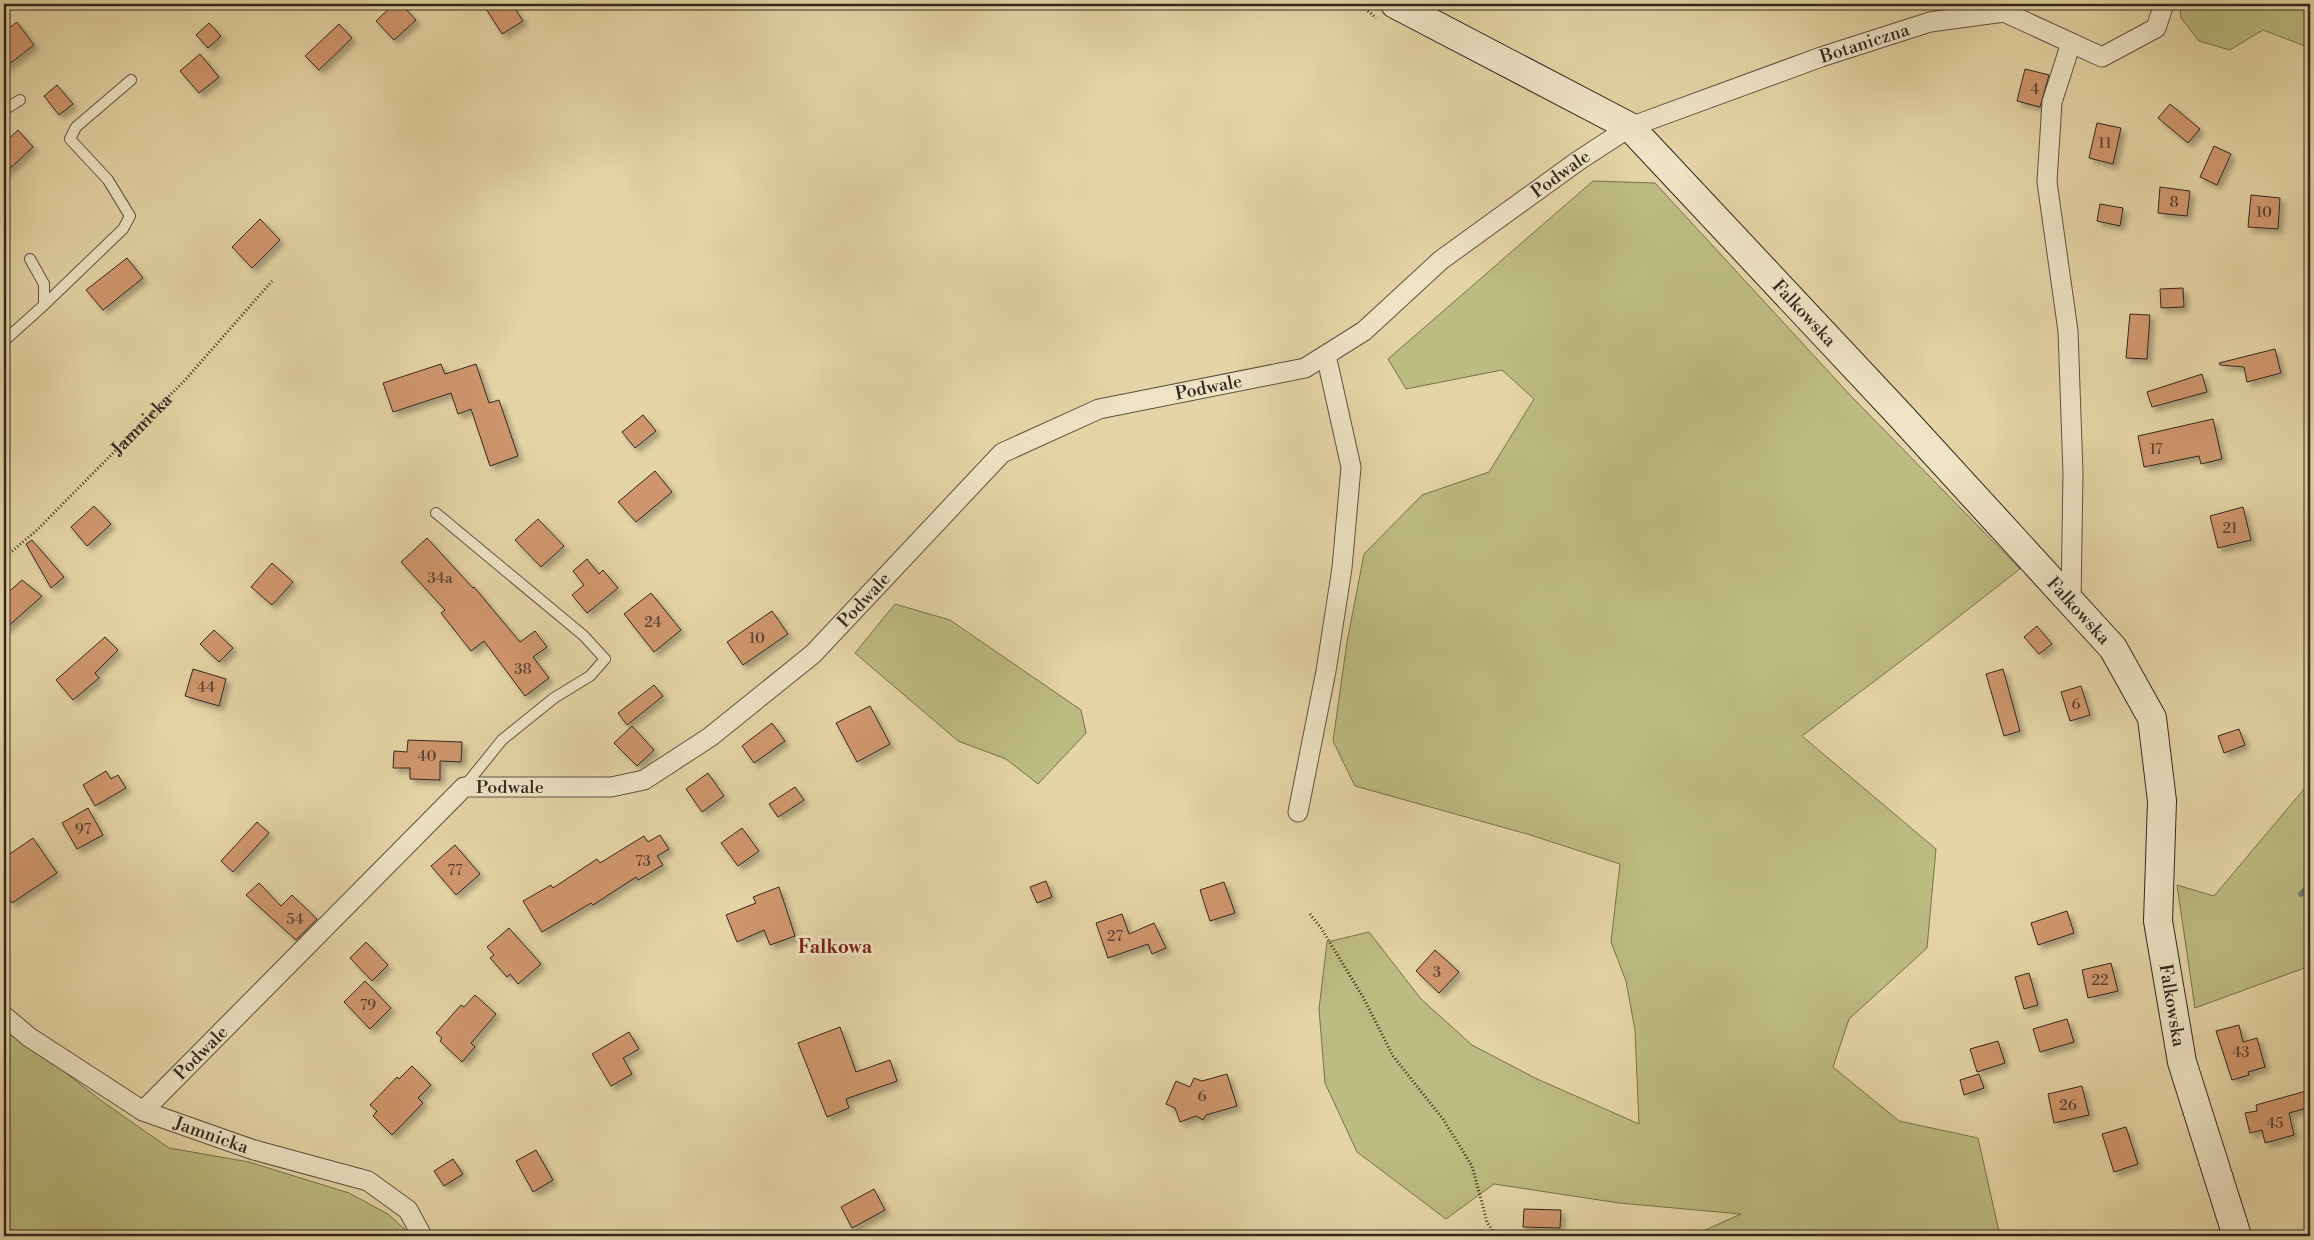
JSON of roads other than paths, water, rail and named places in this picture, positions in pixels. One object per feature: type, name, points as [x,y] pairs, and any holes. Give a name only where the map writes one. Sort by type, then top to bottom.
[{"type":"street","name":"Falkowska","points":[[1395,4],[1630,127],[1899,414],[2113,648],[2152,718],[2162,801],[2158,921],[2182,1062],[2237,1236]]},
{"type":"street","name":"Botaniczna","points":[[1630,127],[1822,57],[1930,22],[2004,12],[2102,58],[2156,28],[2164,4]]},
{"type":"street","points":[[2071,43],[2052,102],[2047,182],[2068,332],[2073,472],[2071,602]]},
{"type":"street","name":"Podwale","points":[[143,1111],[464,787],[610,787],[644,780],[710,737],[814,654],[1002,454],[1099,409],[1305,368],[1364,331],[1441,260],[1578,161],[1630,127]]},
{"type":"street","points":[[1298,812],[1326,671],[1340,578],[1351,461],[1326,355]]},
{"type":"street","name":"Jamnicka","points":[[4,1016],[29,1037],[143,1111],[254,1150],[368,1181],[408,1210],[422,1236]]},
{"type":"lane","points":[[4,341],[122,229],[130,216],[108,180],[70,139],[76,127],[131,80]]},
{"type":"lane","points":[[4,110],[20,100]]},
{"type":"lane","points":[[30,259],[44,284],[44,305]]},
{"type":"lane","points":[[436,513],[584,636],[605,659],[590,676],[554,698],[502,740],[464,787]]},
{"type":"waterway","points":[[2301,894],[2310,885]]},
{"type":"district","name":"Falkowa","points":[[835,947]]}]
